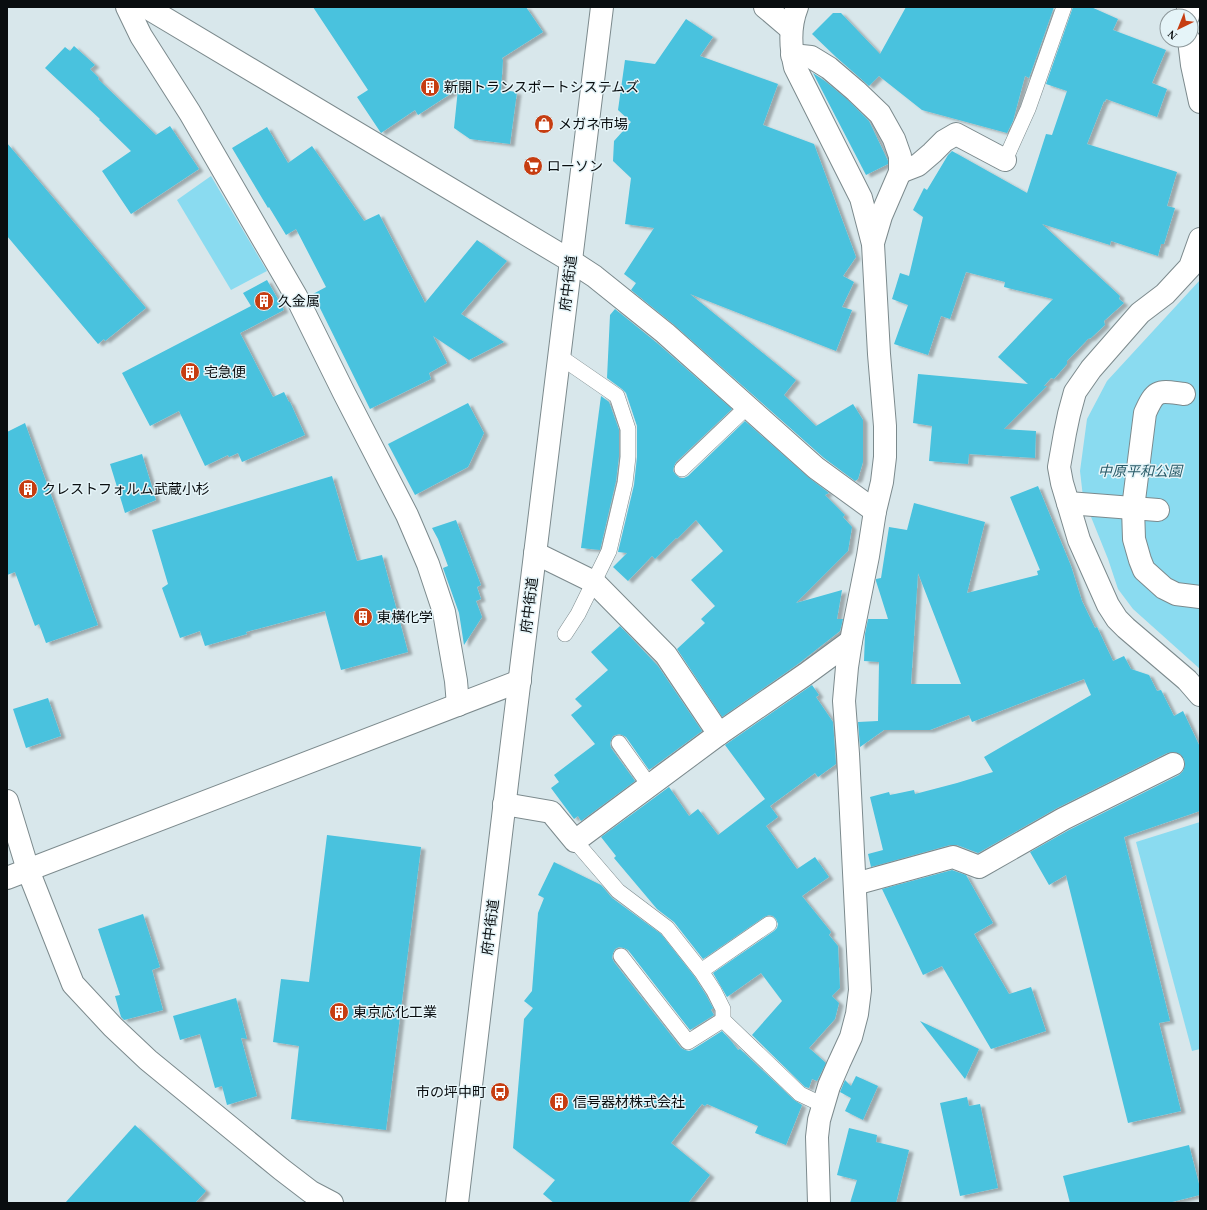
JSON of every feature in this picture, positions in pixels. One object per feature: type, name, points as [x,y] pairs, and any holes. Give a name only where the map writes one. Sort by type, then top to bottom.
[{"type":"main road","points":[[127,7],[141,36],[190,113],[296,296],[407,515],[428,564],[444,612],[456,681],[458,705]]},
{"type":"main road","points":[[146,7],[594,276],[665,333],[816,468],[875,511]]},
{"type":"main road","name":"府中街道","points":[[457,1203],[504,804],[602,7]]},
{"type":"main road","points":[[765,7],[791,29]]},
{"type":"main road","points":[[797,7],[794,13],[791,29],[790,45],[795,66],[861,198],[873,244],[885,434],[885,457],[882,482],[875,511],[868,556],[851,641],[844,701],[860,990],[857,1014],[851,1036],[839,1062],[819,1120],[817,1137],[819,1203]]},
{"type":"main road","points":[[1190,48],[1200,102]]},
{"type":"main road","points":[[792,55],[811,57],[830,68],[880,114],[894,139],[900,156],[900,172],[881,216],[873,244]]},
{"type":"main road","points":[[900,172],[918,165],[932,154],[944,141],[956,134],[1005,160]]},
{"type":"main road","points":[[1200,239],[1190,266],[1165,294],[1140,313],[1091,369],[1075,392],[1069,414],[1059,467],[1062,483],[1079,540],[1108,605],[1117,619],[1126,628],[1186,680],[1200,695]]},
{"type":"main road","points":[[1184,394],[1162,391],[1156,395],[1149,404],[1145,413],[1133,508],[1134,539],[1144,570],[1164,588],[1176,594],[1200,597]]},
{"type":"main road","points":[[1068,503],[1158,510]]},
{"type":"main road","points":[[535,552],[594,582],[666,655],[719,734]]},
{"type":"main road","points":[[504,804],[551,812],[575,841],[649,784],[851,641]]},
{"type":"main road","points":[[7,878],[520,681]]},
{"type":"main road","points":[[855,884],[953,857],[979,867],[1063,819],[1173,764]]},
{"type":"main road","points":[[7,801],[28,870],[73,984],[113,1027],[148,1060],[281,1169],[311,1192],[332,1203]]},
{"type":"lane","points":[[1005,160],[1028,108],[1064,7]]},
{"type":"lane","points":[[559,356],[617,396],[628,429],[628,457],[625,483],[609,551],[578,614],[565,634]]},
{"type":"lane","points":[[682,469],[748,406]]},
{"type":"lane","points":[[619,742],[649,784]]},
{"type":"lane","points":[[575,841],[618,891],[666,928],[701,971],[723,1009],[723,1020],[800,1094],[823,1105]]},
{"type":"lane","points":[[701,971],[769,924]]},
{"type":"lane","points":[[621,956],[688,1042],[723,1020]]},
{"type":"green space","points":[[211,176],[267,271],[231,290],[177,200]]},
{"type":"green space","name":"中原平和公園","points":[[1200,280],[1200,669],[1133,609],[1118,589],[1108,559],[1083,497],[1080,471],[1087,419],[1107,381]]},
{"type":"green space","points":[[1200,822],[1200,1049],[1192,1051],[1136,842]]},
{"type":"building","points":[[313,7],[526,7],[543,32],[502,58],[501,90],[517,92],[510,144],[470,139],[454,128],[458,89],[418,115],[415,110],[381,133],[357,97],[368,90]]},
{"type":"building","points":[[906,7],[1054,7],[1029,78],[1025,76],[1013,121],[1007,133],[922,110],[879,76],[869,86],[812,34],[833,13],[841,13],[880,54]]},
{"type":"building","points":[[1073,7],[1091,7],[1118,19],[1113,30],[1166,50],[1152,83],[1167,89],[1157,117],[1106,99],[1087,144],[1177,172],[1167,206],[1175,208],[1164,244],[1161,244],[1158,256],[1111,241],[1110,245],[1042,224],[1120,296],[1119,299],[1124,303],[1104,321],[1105,325],[1088,339],[1067,361],[1067,364],[1054,379],[1051,378],[1044,386],[1047,386],[1004,429],[1036,431],[1035,458],[969,454],[968,464],[929,461],[932,426],[913,423],[918,374],[1028,384],[998,357],[1053,299],[1004,287],[1005,282],[966,272],[950,319],[941,316],[928,355],[894,344],[908,305],[892,299],[900,273],[909,276],[923,217],[913,210],[924,188],[927,190],[948,155],[952,151],[1027,193],[1046,134],[1052,135],[1067,91],[1046,84]]},
{"type":"building","points":[[686,19],[713,37],[700,56],[778,84],[763,125],[814,144],[856,257],[843,276],[854,282],[842,307],[852,310],[836,351],[690,294],[796,380],[784,395],[816,426],[853,404],[863,420],[863,462],[858,479],[855,481],[824,458],[673,324],[631,290],[636,283],[624,274],[654,228],[625,224],[631,178],[613,161],[614,141],[631,122],[618,110],[625,60],[655,64]]},
{"type":"building","points":[[74,46],[95,65],[90,69],[99,78],[98,79],[156,135],[170,126],[199,169],[131,214],[102,171],[131,151],[99,120],[100,119],[45,68],[65,47],[70,51]]},
{"type":"building","points":[[813,73],[848,100],[869,121],[888,161],[888,164],[866,175]]},
{"type":"building","points":[[267,127],[288,163],[312,146],[364,221],[379,214],[425,303],[477,240],[507,261],[461,314],[504,342],[469,360],[433,336],[447,363],[429,373],[431,379],[370,409],[313,294],[326,287],[296,229],[286,235],[232,148]]},
{"type":"building","points":[[7,143],[146,308],[105,341],[104,339],[98,344],[7,236]]},
{"type":"building","points":[[267,280],[284,310],[240,333],[273,397],[284,392],[305,435],[242,462],[238,453],[229,457],[228,455],[205,466],[179,411],[150,426],[122,373],[251,306],[243,293]]},
{"type":"building","points":[[615,309],[657,343],[732,409],[676,462],[673,471],[676,475],[680,478],[688,476],[745,421],[808,477],[829,493],[825,495],[845,515],[843,517],[852,527],[848,551],[796,603],[842,590],[837,619],[843,619],[840,631],[798,664],[722,717],[677,649],[705,623],[701,619],[715,606],[691,580],[723,551],[696,520],[655,559],[652,556],[628,581],[613,567],[627,553],[618,552],[634,485],[637,457],[637,426],[626,393],[607,378],[610,315]]},
{"type":"building","points":[[601,396],[609,402],[619,430],[619,456],[616,481],[600,550],[581,548]]},
{"type":"building","points":[[468,403],[484,433],[468,467],[415,495],[388,444]]},
{"type":"building","name":"クレストフォルム武蔵小杉","points":[[25,423],[98,625],[46,643],[39,624],[35,626],[15,572],[7,575],[7,432]]},
{"type":"building","points":[[142,454],[156,500],[125,513],[110,464]]},
{"type":"building","points":[[332,476],[357,561],[382,555],[408,652],[341,670],[325,611],[246,632],[247,634],[205,646],[200,631],[180,638],[162,588],[168,584],[152,530]]},
{"type":"building","points":[[1038,486],[1071,566],[1082,601],[1095,628],[1097,627],[1113,661],[1124,656],[1131,669],[1149,675],[1157,691],[1161,690],[1174,716],[1183,711],[1200,747],[1200,811],[1124,837],[1170,1021],[1159,1023],[1181,1111],[1128,1123],[1066,875],[1049,885],[1030,852],[1069,830],[1179,775],[1183,771],[1185,765],[1184,759],[1180,754],[1174,752],[1167,753],[1057,808],[978,853],[957,845],[950,845],[871,867],[868,854],[883,850],[870,797],[889,792],[890,795],[914,790],[915,794],[993,772],[984,757],[1091,695],[1084,679],[972,722],[969,715],[930,730],[884,730],[860,747],[858,722],[878,721],[879,662],[864,661],[865,634],[868,619],[888,619],[876,579],[881,578],[889,527],[907,530],[914,503],[985,522],[967,593],[1038,575],[1037,571],[1040,570],[1010,497]],"holes":[[[918,573],[961,684],[911,684]]]},
{"type":"building","points":[[456,520],[481,585],[477,587],[481,599],[476,601],[482,617],[464,645],[459,613],[443,568],[448,566],[438,539],[432,528]]},
{"type":"building","points":[[620,626],[658,666],[702,731],[649,770],[626,737],[619,734],[613,736],[610,744],[611,748],[635,781],[581,821],[578,816],[574,819],[551,788],[559,782],[554,775],[595,744],[571,715],[582,706],[575,699],[608,670],[591,652]]},
{"type":"building","points":[[812,685],[819,695],[816,697],[833,722],[836,764],[818,777],[815,773],[770,806],[778,817],[766,826],[797,869],[815,857],[829,877],[802,896],[831,932],[829,935],[838,946],[840,988],[832,996],[839,1003],[835,1019],[809,1048],[826,1063],[817,1081],[812,1079],[809,1088],[805,1087],[752,1035],[782,1001],[761,973],[727,997],[713,973],[774,931],[778,924],[776,919],[769,915],[764,917],[703,959],[674,922],[657,909],[614,858],[616,856],[601,837],[669,787],[689,816],[698,809],[718,835],[765,799],[725,745]]},
{"type":"building","points":[[48,698],[61,736],[26,748],[13,709]]},
{"type":"building","name":"東京応化工業","points":[[327,835],[421,847],[386,1130],[291,1119],[299,1046],[273,1042],[281,979],[309,982]]},
{"type":"building","points":[[554,862],[601,885],[612,898],[661,934],[694,976],[713,1008],[711,1010],[714,1015],[690,1030],[628,950],[619,947],[615,949],[613,953],[612,958],[614,962],[681,1048],[689,1051],[692,1050],[722,1031],[738,1050],[740,1049],[794,1100],[802,1105],[786,1145],[755,1133],[758,1126],[707,1104],[705,1106],[702,1104],[671,1143],[710,1175],[688,1203],[554,1203],[543,1194],[555,1180],[513,1148],[524,1019],[533,1008],[524,1001],[532,991],[538,913],[544,898],[538,895]]},
{"type":"building","points":[[952,870],[966,875],[993,923],[974,934],[1009,994],[1031,987],[1046,1031],[991,1049],[942,966],[923,975],[882,889]]},
{"type":"building","points":[[143,914],[160,967],[152,970],[163,1010],[124,1020],[121,1017],[115,996],[120,995],[98,929]]},
{"type":"building","points":[[236,998],[247,1039],[241,1038],[257,1096],[227,1105],[222,1086],[215,1088],[200,1034],[180,1040],[173,1016]]},
{"type":"building","points":[[920,1021],[979,1049],[965,1079]]},
{"type":"building","points":[[856,1076],[878,1086],[863,1120],[845,1111],[851,1098],[840,1092],[845,1080],[851,1086]]},
{"type":"building","points":[[967,1097],[969,1106],[980,1104],[998,1188],[960,1196],[940,1103]]},
{"type":"building","points":[[135,1125],[206,1191],[195,1203],[65,1203]]},
{"type":"building","points":[[849,1128],[877,1135],[876,1142],[909,1150],[896,1203],[850,1203],[857,1180],[837,1175]]},
{"type":"building","points":[[1189,1145],[1200,1188],[1200,1195],[1168,1203],[1070,1203],[1063,1176]]},
{"type":"place","name":"新開トランスポートシステムズ","points":[[430,87]]},
{"type":"place","name":"メガネ市場","points":[[544,124]]},
{"type":"place","name":"ローソン","points":[[533,166]]},
{"type":"place","name":"久金属","points":[[264,301]]},
{"type":"place","name":"宅急便","points":[[190,372]]},
{"type":"place","name":"クレストフォルム武蔵小杉","points":[[28,489]]},
{"type":"place","name":"東横化学","points":[[363,617]]},
{"type":"place","name":"東京応化工業","points":[[339,1012]]},
{"type":"place","name":"市の坪中町","points":[[500,1092]]},
{"type":"place","name":"信号器材株式会社","points":[[559,1102]]}]
